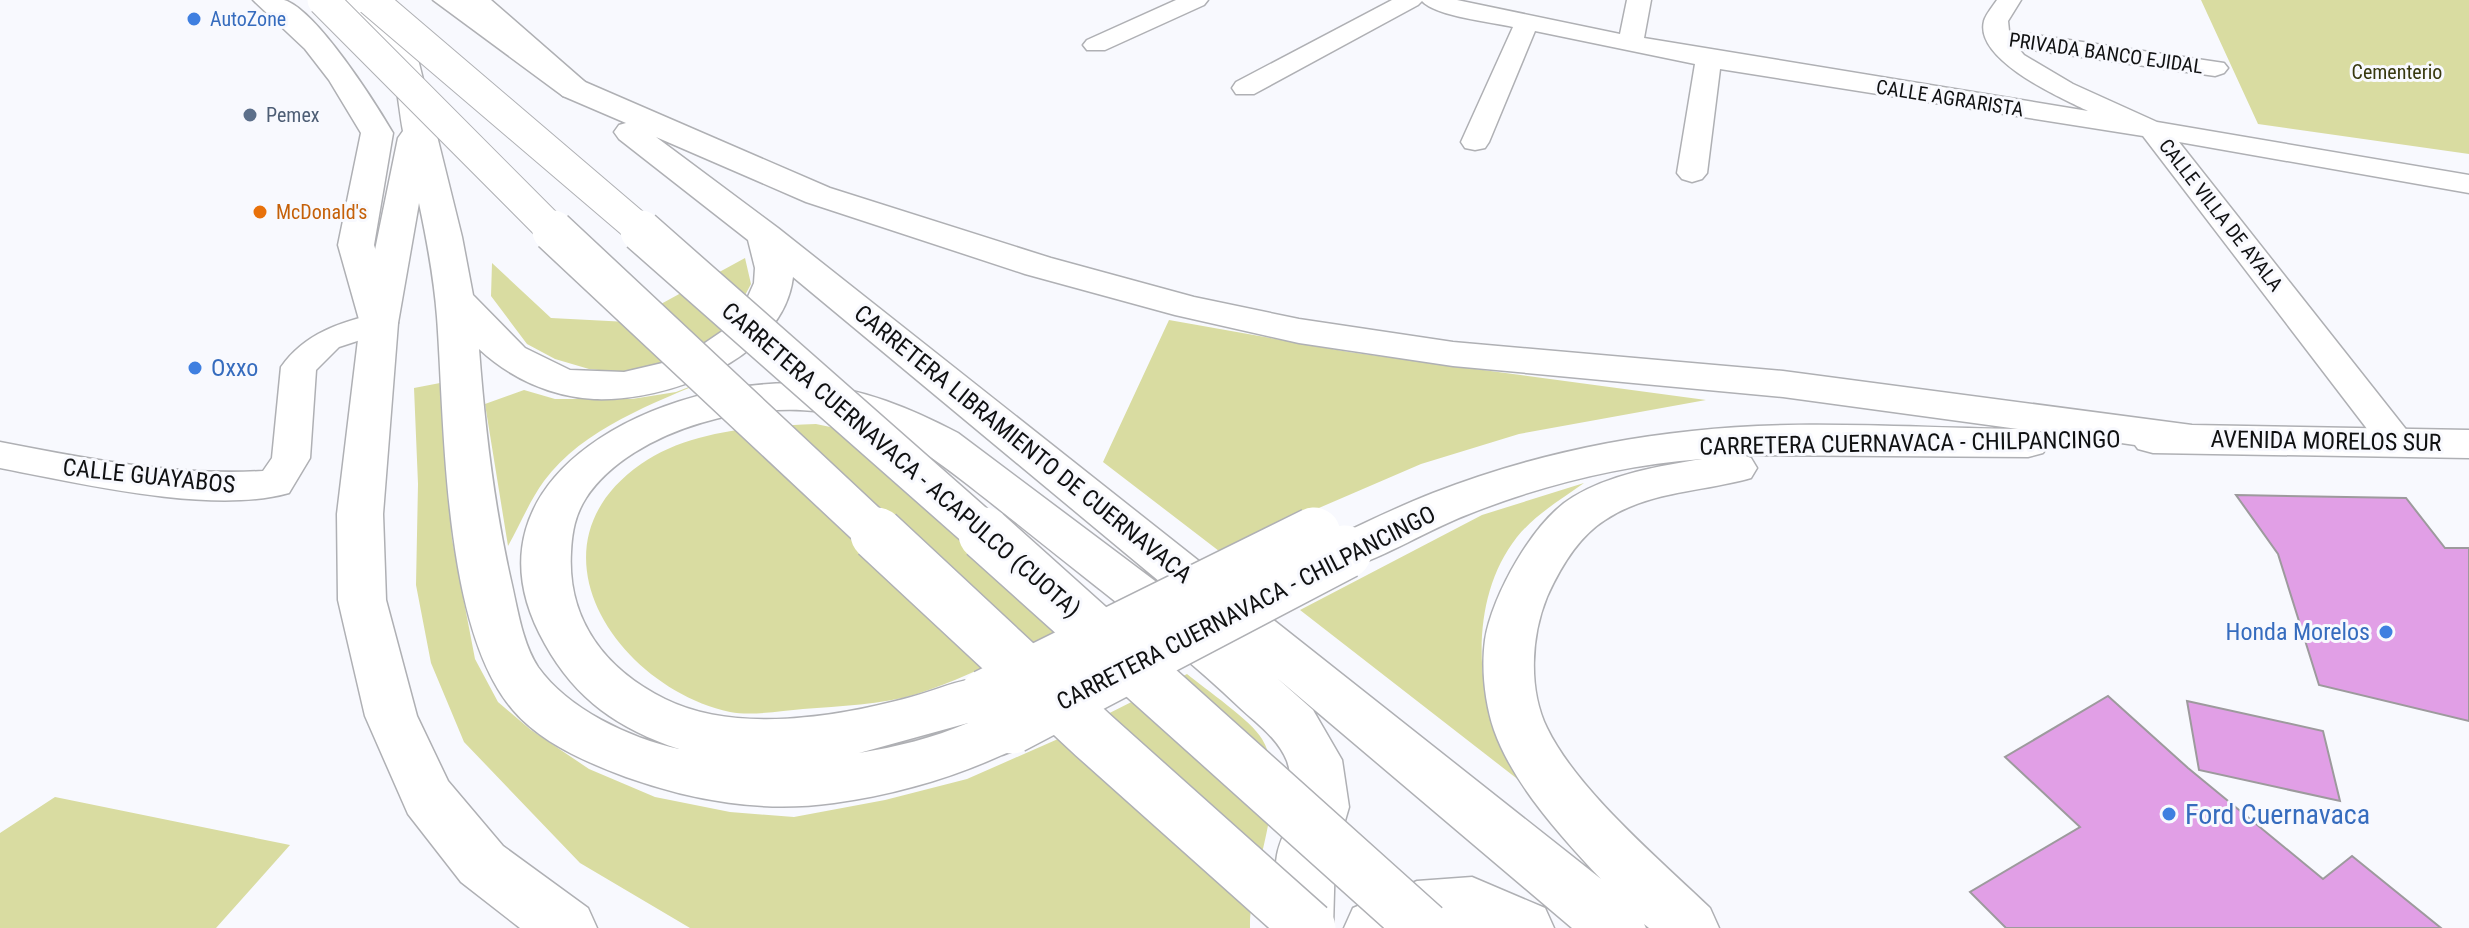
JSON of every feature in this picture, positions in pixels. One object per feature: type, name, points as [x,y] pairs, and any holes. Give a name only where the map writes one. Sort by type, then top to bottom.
[{"type":"main road","points":[[267,0],[285,12],[344,78],[377,133],[356,245],[379,323]]},
{"type":"main road","points":[[323,0],[539,218],[1094,736],[1309,928]]},
{"type":"main road","name":"CARRETERA CUERNAVACA - CHILPANCINGO","points":[[349,0],[378,20],[403,57],[412,86],[417,124],[445,240],[454,297],[473,512],[496,627],[508,659],[528,692],[555,719],[656,766],[724,782],[795,783],[865,777],[938,757],[999,712],[1331,542],[1568,468],[1693,444],[1805,439],[2011,443],[2183,437]]},
{"type":"main road","name":"CARRETERA CUERNAVACA - ACAPULCO (CUOTA)","points":[[371,0],[465,85],[704,286],[1166,694],[1424,928]]},
{"type":"main road","points":[[447,0],[574,89]]},
{"type":"main road","name":"CARRETERA CUERNAVACA - CHILPANCINGO","points":[[475,0],[574,89],[818,195],[1008,257],[1189,307],[1299,331],[1453,354],[1783,384],[1922,405],[2183,437]]},
{"type":"main road","name":"CARRETERA LIBRAMIENTO DE CUERNAVACA","points":[[574,89],[765,236],[1406,753],[1616,928]]},
{"type":"main road","points":[[417,124],[379,323],[360,514],[362,600],[391,716],[428,797],[482,864],[567,928]]},
{"type":"main road","points":[[454,297],[503,350],[536,372],[582,385],[633,385],[678,374],[717,355],[746,332],[764,307],[774,277],[765,236]]},
{"type":"main road","points":[[999,712],[913,719],[838,736],[762,739],[704,735],[652,719],[610,693],[573,652],[550,605],[547,560],[552,519],[572,483],[606,451],[651,425],[692,411],[746,401],[807,397],[895,417],[943,443],[1209,648],[1294,725],[1315,760],[1321,807],[1306,855],[1303,928]]},
{"type":"main road","points":[[1331,542],[1466,470],[1564,440],[1667,418],[1922,405]]},
{"type":"main road","name":"AVENIDA MORELOS SUR","points":[[2183,437],[2469,444]]},
{"type":"main road","points":[[1689,928],[1558,792],[1521,732],[1509,672],[1510,637],[1541,563],[1564,529],[1588,508],[1628,491],[1682,477],[1790,460],[2011,443]]},
{"type":"main road","points":[[1374,928],[1417,908],[1472,904],[1524,928]]},
{"type":"street","points":[[1096,45],[1196,0]]},
{"type":"street","points":[[1245,88],[1410,0]]},
{"type":"street","name":"CALLE AGRARISTA","points":[[1433,0],[1709,59],[2239,143],[2469,184]]},
{"type":"street","points":[[1631,43],[1639,0]]},
{"type":"street","points":[[1997,37],[1996,21],[2009,0]]},
{"type":"street","points":[[1475,142],[1527,22]]},
{"type":"street","name":"PRIVADA BANCO EJIDAL","points":[[1997,37],[2215,68]]},
{"type":"street","name":"CALLE VILLA DE AYALA","points":[[1997,37],[2015,60],[2064,90],[2157,132],[2397,442]]},
{"type":"street","points":[[1692,173],[1709,59]]},
{"type":"street","name":"CALLE GUAYABOS","points":[[0,455],[85,472],[228,488],[275,484],[291,458],[299,367],[327,340],[379,323]]},
{"type":"green space","name":"Cementerio","points":[[2201,0],[2469,0],[2469,154],[2258,124]]},
{"type":"green space","points":[[745,258],[751,284],[728,327],[713,340],[655,367],[617,372],[589,369],[555,359],[527,344],[491,296],[492,263],[551,318],[628,322]]},
{"type":"green space","points":[[1169,320],[1349,352],[1706,400],[1519,434],[1421,464],[1219,551],[1103,462]]},
{"type":"green space","points":[[712,378],[621,419],[579,446],[544,481],[508,546],[485,404],[524,390],[555,399],[632,399],[676,392]]},
{"type":"green space","points":[[440,383],[452,539],[475,659],[498,702],[531,730],[589,769],[655,797],[730,812],[794,817],[885,800],[967,779],[1058,739],[1187,674],[1249,723],[1262,739],[1270,759],[1273,782],[1271,806],[1251,906],[1250,928],[690,928],[580,863],[464,742],[431,663],[416,585],[418,484],[414,388]]},
{"type":"green space","points":[[816,424],[854,432],[1103,606],[965,676],[903,698],[766,713],[739,713],[689,698],[652,674],[621,644],[598,610],[587,572],[589,534],[606,497],[641,464],[681,444],[725,432]]},
{"type":"green space","points":[[1584,483],[1540,515],[1517,537],[1504,557],[1487,601],[1482,649],[1486,696],[1497,735],[1520,781],[1300,610],[1482,515]]},
{"type":"green space","points":[[55,797],[290,845],[216,928],[0,928],[0,833]]},
{"type":"building","name":"Honda Morelos","points":[[2236,495],[2406,498],[2445,548],[2469,548],[2469,721],[2319,685],[2278,554]]},
{"type":"building","name":"Ford Cuernavaca","points":[[2108,696],[2188,768],[2323,879],[2352,856],[2441,928],[2006,928],[1970,892],[2080,827],[2005,757]]},
{"type":"building","points":[[2187,701],[2323,731],[2340,801],[2199,770]]},
{"type":"place","name":"AutoZone","points":[[194,19]]},
{"type":"place","name":"Pemex","points":[[250,115]]},
{"type":"place","name":"McDonald's","points":[[260,212]]},
{"type":"place","name":"Oxxo","points":[[195,368]]},
{"type":"place","name":"Honda Morelos","points":[[2386,632]]},
{"type":"place","name":"Ford Cuernavaca","points":[[2169,814]]}]
